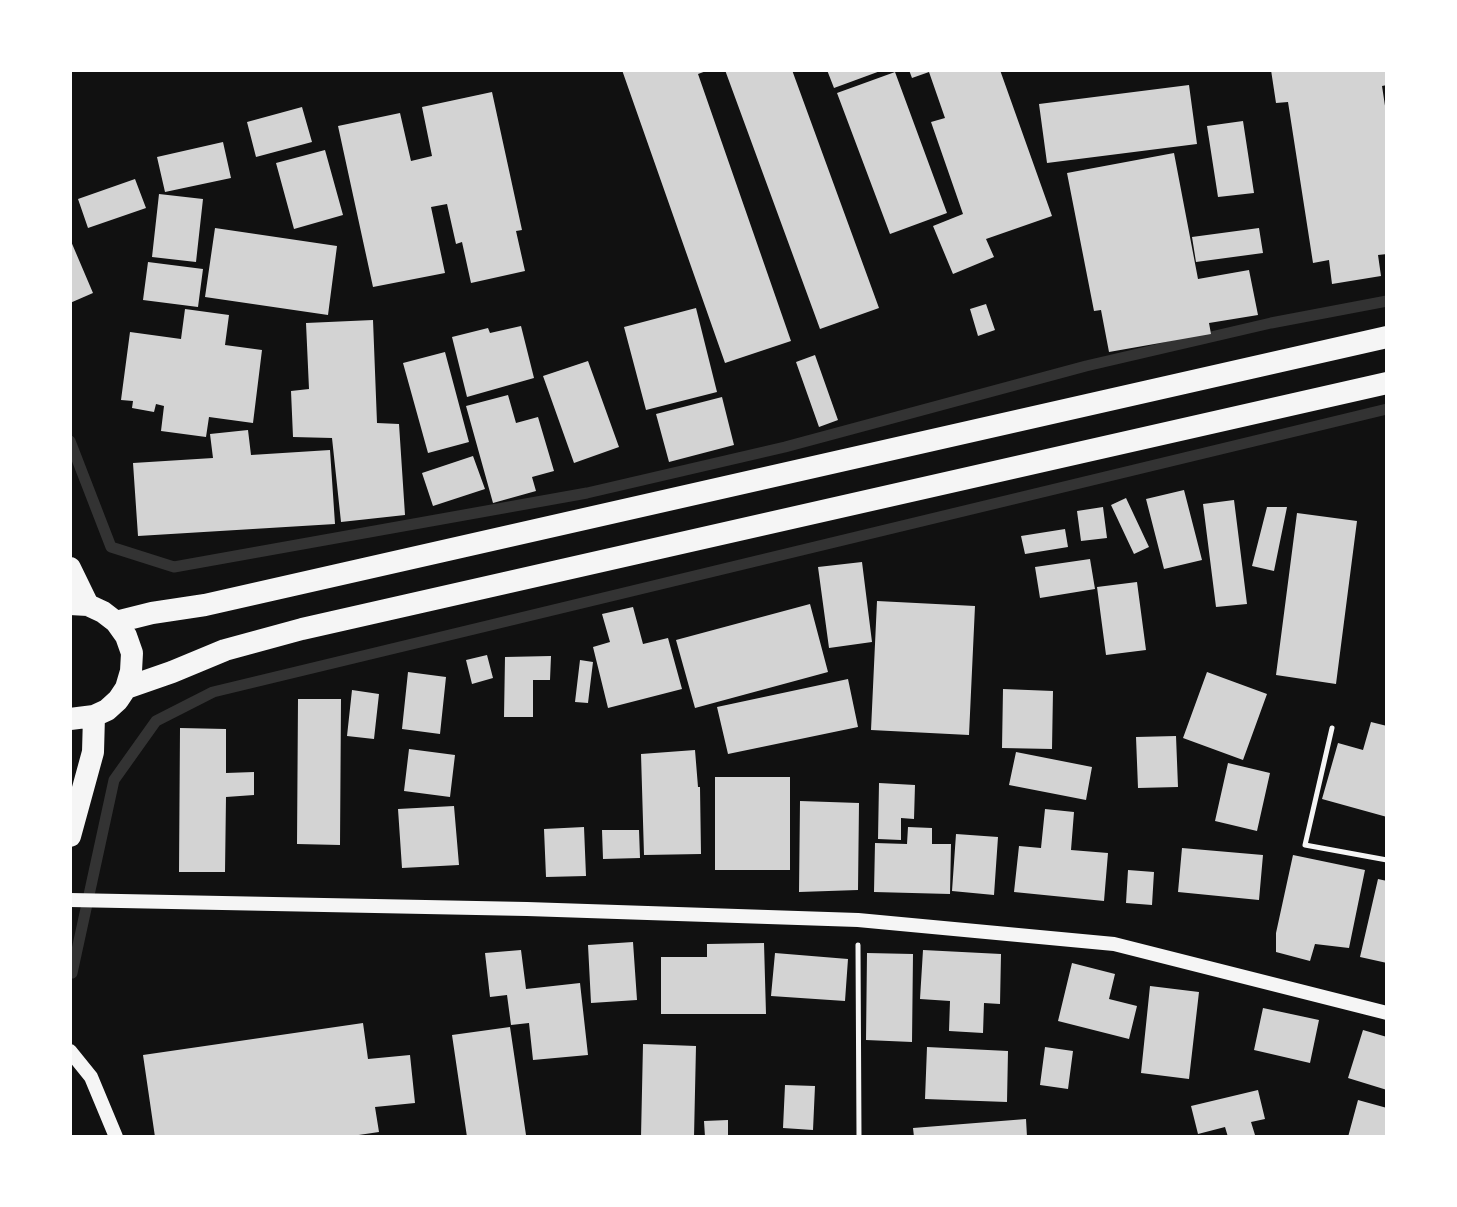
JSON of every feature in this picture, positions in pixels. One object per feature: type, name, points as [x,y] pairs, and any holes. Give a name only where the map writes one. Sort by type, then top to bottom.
[{"type":"highway","points":[[116,622],[205,605],[1387,337]]},
{"type":"highway","points":[[126,688],[225,650],[302,629],[1387,383]]},
{"type":"highway","points":[[70,568],[79,605],[103,612],[116,622],[126,636],[132,653],[126,688],[107,710],[94,716],[70,719]]},
{"type":"highway","points":[[70,836],[93,752],[94,716]]},
{"type":"street","points":[[70,900],[527,909],[858,920],[1114,944],[1387,1013]]},
{"type":"street","points":[[70,1051],[91,1077],[116,1137]]},
{"type":"path","points":[[1332,728],[1305,845],[1387,860]]},
{"type":"path","points":[[858,920],[859,1137]]},
{"type":"building","points":[[622,70],[709,70],[698,74],[791,341],[725,363]]},
{"type":"building","points":[[725,70],[792,70],[879,308],[820,329]]},
{"type":"building","points":[[827,70],[883,70],[834,88]]},
{"type":"building","points":[[909,70],[1000,70],[1052,216],[986,239],[994,257],[953,274],[933,226],[963,214],[931,122],[945,118],[929,72],[912,78]]},
{"type":"building","points":[[1271,70],[1387,70],[1387,85],[1382,86],[1387,119],[1387,254],[1378,255],[1381,276],[1332,284],[1329,260],[1313,263],[1288,102],[1276,103]]},
{"type":"building","points":[[895,72],[947,213],[890,234],[837,93]]},
{"type":"building","points":[[1189,85],[1197,144],[1047,163],[1039,104]]},
{"type":"building","points":[[492,92],[522,230],[516,231],[525,271],[471,283],[462,242],[456,244],[447,204],[431,207],[445,273],[373,287],[338,126],[400,113],[411,161],[432,156],[422,107]]},
{"type":"building","points":[[302,107],[312,142],[256,157],[247,122]]},
{"type":"building","points":[[1243,121],[1254,193],[1218,197],[1207,126]]},
{"type":"building","points":[[223,142],[231,178],[165,192],[157,157]]},
{"type":"building","points":[[325,150],[343,215],[294,229],[276,163]]},
{"type":"building","points":[[1174,153],[1198,279],[1249,270],[1258,315],[1209,323],[1211,334],[1109,352],[1101,310],[1094,311],[1067,173]]},
{"type":"building","points":[[135,179],[146,208],[88,228],[78,199]]},
{"type":"building","points":[[159,194],[203,199],[196,262],[152,257]]},
{"type":"building","points":[[215,228],[337,246],[328,315],[205,297]]},
{"type":"building","points":[[1259,228],[1263,253],[1196,262],[1192,237]]},
{"type":"building","points":[[70,239],[93,293],[70,303]]},
{"type":"building","points":[[148,262],[203,269],[198,307],[143,300]]},
{"type":"building","points":[[986,304],[995,330],[978,336],[970,309]]},
{"type":"building","points":[[696,308],[717,392],[646,410],[624,327]]},
{"type":"building","points":[[185,309],[229,315],[225,345],[262,350],[253,423],[209,417],[206,437],[161,431],[164,406],[156,404],[154,412],[132,408],[133,401],[121,400],[130,332],[181,339]]},
{"type":"building","points":[[373,320],[377,423],[399,424],[405,515],[341,522],[332,438],[293,437],[291,391],[309,389],[306,323]]},
{"type":"building","points":[[521,326],[534,378],[467,397],[452,337],[488,328],[490,333]]},
{"type":"building","points":[[445,352],[469,442],[428,453],[403,363]]},
{"type":"building","points":[[815,355],[838,420],[819,427],[796,362]]},
{"type":"building","points":[[588,361],[619,447],[574,463],[543,376]]},
{"type":"building","points":[[508,395],[516,423],[538,417],[554,471],[532,477],[536,491],[493,503],[466,406]]},
{"type":"building","points":[[722,397],[734,445],[669,462],[656,414]]},
{"type":"building","points":[[248,430],[251,455],[330,450],[335,524],[138,536],[133,463],[213,458],[210,434]]},
{"type":"building","points":[[473,456],[485,489],[433,506],[422,473]]},
{"type":"building","points":[[1184,490],[1202,560],[1164,569],[1146,499]]},
{"type":"building","points":[[1126,498],[1149,547],[1134,554],[1111,505]]},
{"type":"building","points":[[1234,500],[1247,604],[1216,607],[1203,504]]},
{"type":"building","points":[[1103,507],[1107,538],[1081,541],[1077,511]]},
{"type":"building","points":[[1267,507],[1287,507],[1274,571],[1252,566]]},
{"type":"building","points":[[1297,513],[1357,521],[1336,684],[1276,675]]},
{"type":"building","points":[[1065,529],[1068,547],[1025,554],[1021,536]]},
{"type":"building","points":[[1090,559],[1095,589],[1040,598],[1035,567]]},
{"type":"building","points":[[862,562],[872,642],[829,648],[818,567]]},
{"type":"building","points":[[1137,582],[1146,650],[1106,655],[1097,587]]},
{"type":"building","points":[[877,601],[975,606],[969,735],[871,730]]},
{"type":"building","points":[[810,604],[828,672],[695,708],[676,640]]},
{"type":"building","points":[[633,607],[643,644],[668,638],[682,689],[608,708],[593,647],[610,642],[602,614]]},
{"type":"building","points":[[487,655],[493,678],[472,684],[466,660]]},
{"type":"building","points":[[551,656],[550,680],[533,680],[533,717],[504,717],[505,657]]},
{"type":"building","points":[[580,660],[593,662],[588,703],[575,702]]},
{"type":"building","points":[[408,672],[446,677],[440,734],[402,729]]},
{"type":"building","points":[[1207,672],[1267,694],[1243,760],[1183,738]]},
{"type":"building","points":[[848,679],[858,727],[728,754],[717,707]]},
{"type":"building","points":[[1003,689],[1053,691],[1052,749],[1002,748]]},
{"type":"building","points":[[352,690],[379,694],[374,739],[347,736]]},
{"type":"building","points":[[298,699],[341,699],[340,845],[297,844]]},
{"type":"building","points":[[1371,722],[1387,726],[1387,817],[1322,799],[1338,743],[1363,750]]},
{"type":"building","points":[[180,728],[226,729],[226,773],[254,772],[254,795],[226,797],[225,872],[179,872]]},
{"type":"building","points":[[1176,736],[1178,787],[1138,788],[1136,737]]},
{"type":"building","points":[[409,749],[455,755],[450,797],[404,791]]},
{"type":"building","points":[[695,750],[700,787],[701,854],[644,855],[641,754]]},
{"type":"building","points":[[1016,752],[1092,767],[1086,800],[1009,785]]},
{"type":"building","points":[[1228,763],[1270,773],[1257,831],[1215,821]]},
{"type":"building","points":[[715,777],[790,777],[790,870],[715,870]]},
{"type":"building","points":[[879,783],[915,785],[914,819],[901,818],[901,840],[878,839]]},
{"type":"building","points":[[800,801],[859,803],[858,890],[799,892]]},
{"type":"building","points":[[454,806],[459,865],[402,868],[398,809]]},
{"type":"building","points":[[1045,809],[1074,812],[1071,850],[1108,853],[1104,901],[1014,892],[1019,846],[1041,848]]},
{"type":"building","points":[[584,827],[586,876],[546,877],[544,829]]},
{"type":"building","points":[[908,827],[932,828],[932,844],[951,844],[950,894],[874,892],[875,843],[907,844]]},
{"type":"building","points":[[602,830],[639,830],[640,858],[603,859]]},
{"type":"building","points":[[956,834],[998,837],[994,895],[952,891]]},
{"type":"building","points":[[1182,848],[1263,855],[1259,900],[1178,892]]},
{"type":"building","points":[[1293,855],[1365,870],[1349,948],[1315,944],[1310,961],[1276,952],[1276,933]]},
{"type":"building","points":[[1128,870],[1154,872],[1152,905],[1126,903]]},
{"type":"building","points":[[1378,879],[1387,881],[1387,963],[1360,957]]},
{"type":"building","points":[[633,942],[637,1000],[591,1003],[588,945]]},
{"type":"building","points":[[764,943],[766,1014],[661,1014],[661,957],[707,957],[707,944]]},
{"type":"building","points":[[521,950],[526,989],[580,983],[588,1055],[533,1060],[529,1023],[511,1025],[507,995],[490,997],[485,953]]},
{"type":"building","points":[[923,950],[1001,954],[1000,1004],[984,1003],[983,1033],[949,1031],[950,1001],[920,999]]},
{"type":"building","points":[[775,953],[848,959],[845,1001],[771,996]]},
{"type":"building","points":[[867,953],[913,954],[912,1042],[866,1040]]},
{"type":"building","points":[[1072,963],[1115,974],[1109,999],[1137,1006],[1129,1039],[1058,1021]]},
{"type":"building","points":[[1150,986],[1199,992],[1189,1079],[1141,1073]]},
{"type":"building","points":[[1263,1008],[1319,1020],[1310,1063],[1254,1050]]},
{"type":"building","points":[[363,1023],[368,1059],[410,1055],[415,1103],[375,1107],[379,1132],[345,1137],[155,1137],[143,1055]]},
{"type":"building","points":[[510,1027],[526,1135],[467,1137],[452,1035]]},
{"type":"building","points":[[1363,1030],[1387,1037],[1387,1090],[1348,1078]]},
{"type":"building","points":[[643,1044],[696,1046],[694,1137],[641,1137]]},
{"type":"building","points":[[927,1047],[1008,1051],[1007,1102],[925,1099]]},
{"type":"building","points":[[1045,1047],[1073,1051],[1068,1089],[1040,1085]]},
{"type":"building","points":[[785,1085],[815,1086],[813,1130],[783,1128]]},
{"type":"building","points":[[1258,1090],[1265,1119],[1251,1122],[1255,1135],[1228,1137],[1225,1127],[1198,1134],[1191,1106]]},
{"type":"building","points":[[1358,1100],[1387,1108],[1387,1137],[1348,1137]]},
{"type":"building","points":[[1026,1119],[1027,1137],[914,1137],[913,1128]]},
{"type":"building","points":[[728,1120],[728,1137],[705,1137],[704,1121]]},
{"type":"waterway","points":[[70,441],[111,547],[174,567],[587,493],[785,447],[1086,366],[1271,323],[1387,301]]},
{"type":"waterway","points":[[72,973],[114,780],[156,721],[213,692],[1387,409]]}]
